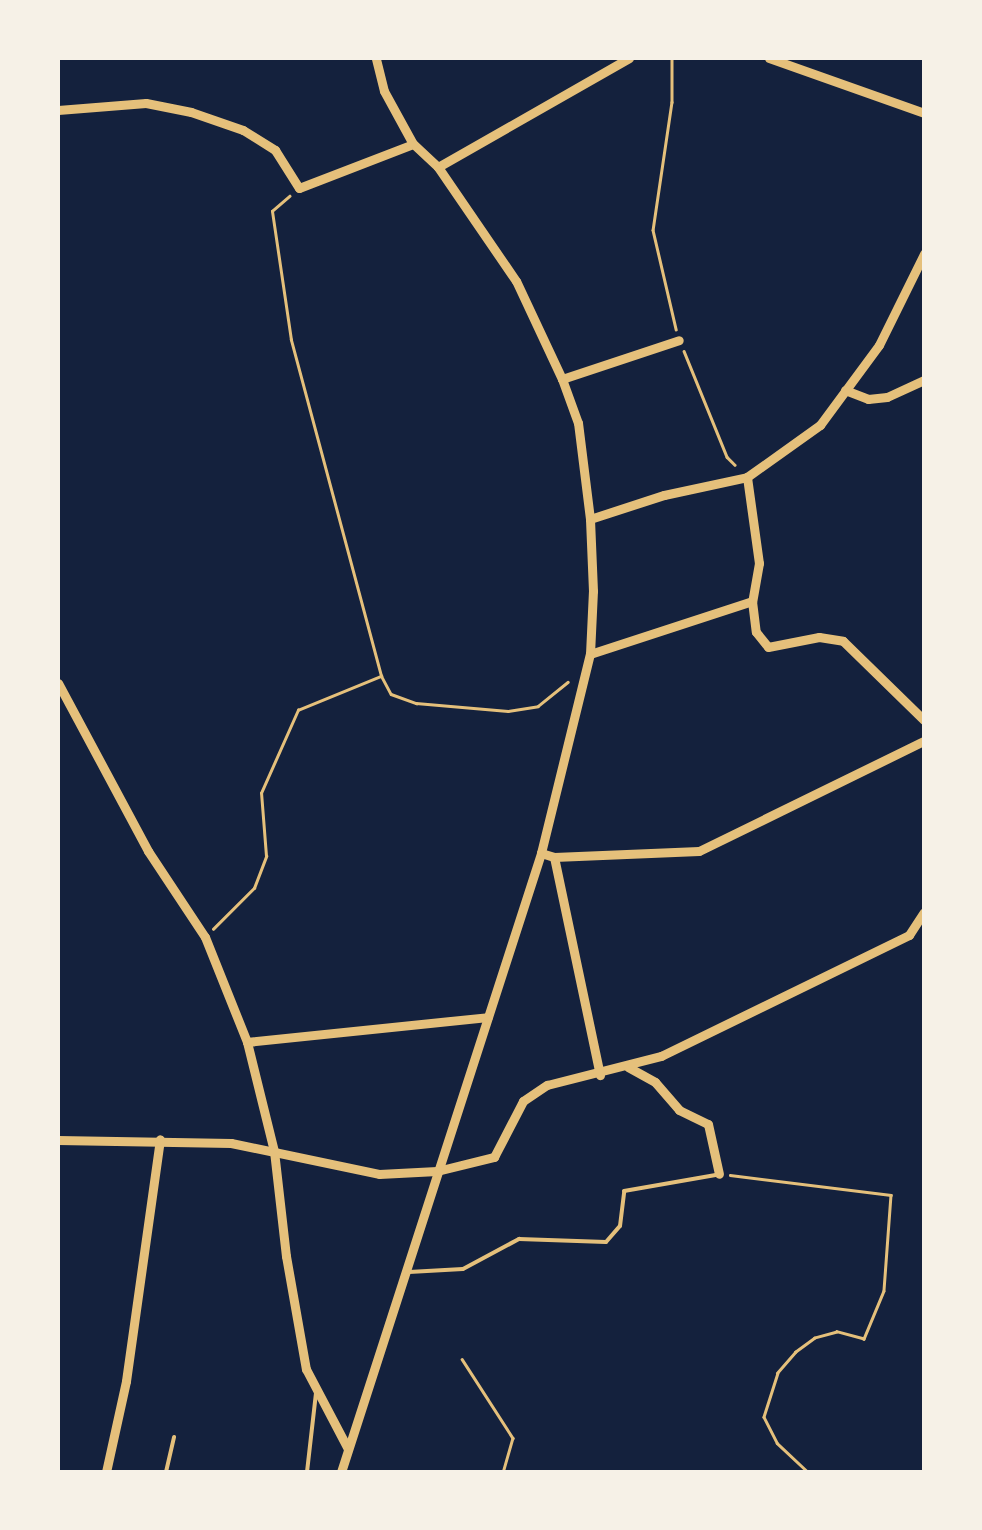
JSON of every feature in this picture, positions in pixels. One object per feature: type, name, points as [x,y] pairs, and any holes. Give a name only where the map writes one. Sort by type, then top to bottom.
[{"type":"street","points":[[341,1472],[541,852],[590,654],[590,519],[578,423],[516,281],[438,167],[413,144],[384,91],[376,58]]},
{"type":"street","points":[[438,167],[629,58]]},
{"type":"street","points":[[769,58],[924,114]]},
{"type":"street","points":[[58,110],[146,104],[190,112],[243,130],[274,150],[299,188],[413,144]]},
{"type":"street","points":[[590,519],[664,495],[748,477],[820,425],[878,345],[924,254]]},
{"type":"street","points":[[562,379],[679,340]]},
{"type":"street","points":[[845,390],[868,399],[887,397],[924,380]]},
{"type":"street","points":[[748,477],[759,563],[752,601],[756,632],[768,647],[820,636],[842,641],[924,720]]},
{"type":"street","points":[[590,654],[752,601]]},
{"type":"street","points":[[58,682],[148,851],[205,937],[247,1042],[274,1152],[286,1256],[306,1369],[348,1449]]},
{"type":"street","points":[[541,852],[554,857],[699,852],[924,741]]},
{"type":"street","points":[[554,857],[600,1074]]},
{"type":"street","points":[[58,1140],[230,1143],[379,1174],[437,1172],[494,1157],[524,1101],[547,1085],[661,1056],[909,936],[924,912]]},
{"type":"street","points":[[247,1042],[488,1017]]},
{"type":"street","points":[[628,1067],[655,1082],[679,1110],[708,1124],[719,1174]]},
{"type":"street","points":[[106,1472],[126,1381],[160,1140]]},
{"type":"lane","points":[[404,1273],[463,1269],[520,1238],[606,1242],[620,1226],[624,1191],[719,1174]]},
{"type":"lane","points":[[306,1472],[316,1389]]},
{"type":"lane","points":[[166,1472],[174,1436]]},
{"type":"path","points":[[672,58],[672,102],[653,230],[679,340],[726,457],[748,477]]},
{"type":"path","points":[[299,188],[272,211],[291,340],[382,676],[392,694],[416,703],[508,711],[538,706],[586,671]]},
{"type":"path","points":[[205,937],[254,888],[266,856],[260,793],[298,710],[382,676]]},
{"type":"path","points":[[719,1174],[891,1194],[884,1291],[864,1339],[837,1332],[815,1338],[796,1352],[778,1373],[764,1417],[777,1444],[808,1472]]},
{"type":"path","points":[[462,1359],[513,1438],[503,1472]]}]
